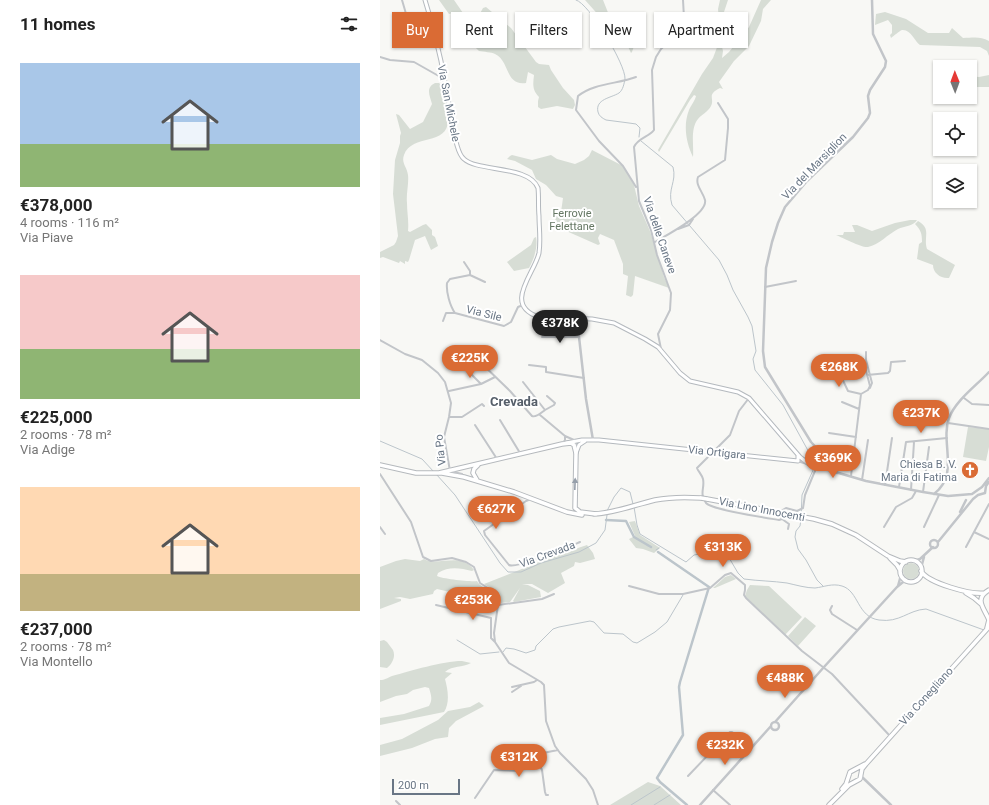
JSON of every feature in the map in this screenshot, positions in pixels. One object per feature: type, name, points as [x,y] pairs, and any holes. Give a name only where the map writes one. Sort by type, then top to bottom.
[{"type":"main road","name":"Via San Michele","points":[[425,0],[429,12]]},
{"type":"main road","name":"Via San Michele","points":[[437,48],[456,142],[460,154],[464,159],[471,163],[522,175],[534,181],[538,188],[540,246],[536,261],[524,286],[522,296],[524,305]]},
{"type":"main road","points":[[524,305],[530,314],[539,317],[599,320],[614,323],[645,338],[661,350],[680,373],[690,381],[738,392],[749,398],[797,453],[810,464]]},
{"type":"main road","points":[[439,473],[498,460],[574,440],[590,440]]},
{"type":"main road","points":[[576,453],[579,444],[590,440]]},
{"type":"main road","name":"Via Ortigara","points":[[590,440],[799,461]]},
{"type":"main road","points":[[562,444],[569,443],[573,444],[575,447],[575,508],[578,512],[598,514]]},
{"type":"main road","points":[[797,453],[799,461]]},
{"type":"main road","points":[[799,461],[801,457]]},
{"type":"main road","points":[[480,464],[475,467],[473,473],[475,478],[481,482]]},
{"type":"main road","points":[[380,465],[416,473],[463,475],[521,494],[567,512],[577,514],[598,514]]},
{"type":"main road","points":[[463,468],[463,475]]},
{"type":"main road","name":"Via Lino Innocenti","points":[[598,514],[610,513],[655,500],[673,498],[701,498],[796,516],[832,524],[856,535],[888,556],[897,565],[900,573]]},
{"type":"main road","points":[[555,508],[570,510],[573,507],[574,502]]},
{"type":"main road","name":"Via Lino Innocenti","points":[[888,556],[906,562]]},
{"type":"main road","points":[[931,579],[918,579],[913,582],[908,582],[902,578],[900,573],[902,565],[906,562],[913,561],[918,564],[925,576],[931,579],[963,591],[985,593]]},
{"type":"main road","points":[[918,579],[921,570]]},
{"type":"main road","points":[[981,604],[981,600],[985,593],[989,590]]},
{"type":"main road","points":[[963,591],[981,604],[989,620],[988,628]]},
{"type":"main road","points":[[984,611],[989,614]]},
{"type":"main road","name":"Via Conegliano","points":[[861,775],[866,764],[890,736],[988,628]]},
{"type":"main road","name":"Via Conegliano","points":[[856,770],[866,764]]},
{"type":"main road","points":[[828,805],[849,785],[856,781],[861,775],[859,771],[852,770],[846,784],[835,798]]},
{"type":"main road","points":[[849,775],[850,779],[856,781]]},
{"type":"street","points":[[402,0],[406,12]]},
{"type":"street","name":"Via delle Caneve","points":[[661,350],[658,334],[670,310],[672,297],[671,289],[657,255],[651,230],[640,206],[634,150],[635,144],[651,133],[655,128],[653,64],[661,49],[683,27],[683,0]]},
{"type":"street","name":"Via del Marsiglion","points":[[837,473],[835,467],[811,442],[766,367],[763,351],[765,287],[768,259],[778,223],[785,207],[807,181],[853,137],[868,118],[870,113],[868,96],[870,90],[885,67],[886,61],[873,34],[872,0]]},
{"type":"street","points":[[380,57],[390,60],[414,62],[444,80]]},
{"type":"street","points":[[636,77],[627,81],[604,85],[582,92],[578,96],[576,110],[599,141],[623,166],[637,188]]},
{"type":"street","points":[[654,242],[693,218],[704,207],[705,201],[698,184],[698,177],[725,160],[728,119],[718,103]]},
{"type":"street","points":[[677,229],[690,225],[693,218]]},
{"type":"street","points":[[464,262],[470,271],[470,275],[485,282]]},
{"type":"street","name":"Via Sile","points":[[470,275],[450,280],[447,283],[446,288],[455,313],[504,326],[510,322],[518,307],[524,305]]},
{"type":"street","points":[[765,287],[796,281]]},
{"type":"street","points":[[444,321],[446,313],[455,313]]},
{"type":"street","points":[[577,319],[591,432],[590,440]]},
{"type":"street","points":[[542,337],[579,337]]},
{"type":"street","name":"Via Po","points":[[380,340],[405,354],[427,363],[443,378],[449,391],[451,403],[450,417],[444,437],[450,471],[463,475]]},
{"type":"street","points":[[841,360],[844,366],[839,372],[848,391],[861,394],[870,388],[866,352]]},
{"type":"street","points":[[452,367],[460,361],[472,357],[476,358],[534,417],[554,405],[555,403],[547,396]]},
{"type":"street","points":[[863,360],[868,375]]},
{"type":"street","points":[[868,375],[888,373],[890,371],[891,362],[905,361]]},
{"type":"street","points":[[529,365],[546,367],[546,372],[584,378]]},
{"type":"street","points":[[467,370],[481,384]]},
{"type":"street","points":[[934,494],[940,488],[945,478],[948,465],[948,423],[954,410],[989,372]]},
{"type":"street","points":[[449,391],[481,384],[495,377]]},
{"type":"street","points":[[523,382],[545,410]]},
{"type":"street","points":[[851,477],[861,394]]},
{"type":"street","points":[[749,398],[739,411],[732,433],[697,468],[703,479],[702,493],[708,504],[714,507],[740,514],[782,520],[788,523],[788,529]]},
{"type":"street","points":[[964,398],[970,403],[989,405]]},
{"type":"street","points":[[842,402],[860,409]]},
{"type":"street","points":[[450,417],[462,417],[482,404],[484,406]]},
{"type":"street","points":[[540,414],[565,436],[574,440],[576,445],[576,453]]},
{"type":"street","points":[[500,420],[521,454]]},
{"type":"street","points":[[948,423],[989,429]]},
{"type":"street","points":[[475,425],[498,460]]},
{"type":"street","points":[[829,433],[856,437]]},
{"type":"street","points":[[562,444],[565,440],[565,436]]},
{"type":"street","points":[[885,485],[892,438]]},
{"type":"street","points":[[899,488],[906,442],[947,438]]},
{"type":"street","points":[[862,480],[868,440]]},
{"type":"street","points":[[912,490],[914,442]]},
{"type":"street","points":[[923,492],[929,447]]},
{"type":"street","points":[[837,450],[854,453]]},
{"type":"street","name":"Via Ortigara","points":[[799,461],[862,480],[940,495],[957,496],[969,494],[982,487],[989,478]]},
{"type":"street","points":[[781,511],[786,508],[794,511],[800,511],[804,507],[805,496],[816,466]]},
{"type":"street","points":[[380,474],[411,522],[423,557],[426,560],[434,561],[452,558],[470,564],[476,571],[480,583],[497,596],[498,605],[494,633],[495,642]]},
{"type":"street","points":[[932,546],[937,546],[938,540],[972,500],[987,491],[989,482]]},
{"type":"street","points":[[982,487],[987,491]]},
{"type":"street","points":[[924,527],[940,495],[940,488]]},
{"type":"street","points":[[978,490],[982,494]]},
{"type":"street","points":[[884,527],[896,507],[912,498],[916,491]]},
{"type":"street","points":[[521,494],[522,503]]},
{"type":"street","points":[[958,516],[969,494],[973,497],[972,500]]},
{"type":"street","name":"Via Ortigara","points":[[957,496],[966,500],[972,500]]},
{"type":"street","name":"Via Crevada","points":[[532,499],[522,503],[484,531],[485,535],[510,566],[532,561],[580,542]]},
{"type":"street","points":[[966,547],[989,504]]},
{"type":"street","points":[[780,515],[782,520]]},
{"type":"street","points":[[380,526],[385,534]]},
{"type":"street","points":[[974,532],[989,539]]},
{"type":"street","points":[[913,561],[920,559],[925,555],[932,546],[932,541],[938,540]]},
{"type":"street","points":[[921,570],[922,561],[925,555]]},
{"type":"street","points":[[898,586],[900,573]]},
{"type":"street","points":[[629,586],[659,594],[683,594],[710,588],[725,575],[732,574],[745,585],[744,595],[746,598],[802,651],[824,667],[845,687],[890,736]]},
{"type":"street","points":[[700,805],[766,733],[772,723],[782,715],[898,586],[903,582],[908,582]]},
{"type":"street","points":[[498,605],[542,599],[554,594]]},
{"type":"street","points":[[436,605],[491,618],[490,638],[495,642],[509,663],[541,682],[544,686],[546,721],[558,750],[586,779],[598,805]]},
{"type":"street","points":[[832,606],[830,610],[832,614],[857,630]]},
{"type":"street","points":[[512,687],[521,686],[537,680]]},
{"type":"street","points":[[512,692],[521,686]]},
{"type":"street","points":[[766,733],[778,729],[782,715]]},
{"type":"street","points":[[775,722],[779,724]]},
{"type":"street","points":[[771,726],[774,730]]},
{"type":"street","points":[[688,776],[730,732],[732,732],[751,748]]},
{"type":"street","points":[[475,798],[494,770],[520,771],[524,757],[558,750]]},
{"type":"street","points":[[537,754],[542,770],[545,792],[546,795],[548,795]]},
{"type":"street","points":[[861,775],[869,785],[891,805]]},
{"type":"street","points":[[856,781],[869,785]]},
{"type":"street","points":[[713,790],[730,805]]},
{"type":"street","points":[[396,801],[400,805]]},
{"type":"green space","points":[[439,0],[454,0],[462,12],[451,12],[449,14]]},
{"type":"green space","points":[[585,0],[603,0],[608,12],[596,12]]},
{"type":"green space","points":[[720,0],[728,0],[724,12],[718,12]]},
{"type":"green space","points":[[761,0],[771,0],[763,9],[761,21],[748,47],[748,28]]},
{"type":"green space","points":[[486,7],[492,12],[481,12],[483,8]]},
{"type":"green space","points":[[885,12],[906,19],[928,33],[949,33],[952,28],[963,38],[986,39],[989,41],[989,56],[987,51],[980,47],[920,45],[905,30],[902,30],[891,38],[890,35],[892,33],[892,25],[888,20],[875,25],[876,14]]},
{"type":"green space","points":[[507,25],[515,33],[515,48],[526,48],[536,62],[539,64],[549,65],[563,88],[574,100],[575,105],[573,109],[557,106],[541,109],[538,107],[539,97],[534,89],[534,75],[528,72],[526,83],[514,81],[500,57],[493,53],[479,51],[476,48],[507,48]]},
{"type":"green space","points":[[629,48],[633,48],[632,52],[631,53]]},
{"type":"green space","points":[[717,48],[722,48],[722,58],[732,48],[747,48],[734,61],[719,82],[723,89],[720,88],[713,93],[710,108],[699,117],[694,127],[693,157],[687,140],[686,122],[689,110],[695,100],[696,96],[694,95],[659,152],[658,150],[702,74],[713,58]]},
{"type":"green space","points":[[989,75],[989,87],[977,87],[977,77]]},
{"type":"green space","points":[[435,83],[439,83],[442,86],[447,106],[447,128],[437,137],[414,144],[408,148],[403,160],[408,175],[408,231],[410,232],[426,224],[432,230],[432,235],[435,237],[438,246],[431,250],[425,236],[415,240],[408,262],[405,261],[405,264],[400,261],[399,263],[383,257],[380,258],[380,252],[394,245],[398,236],[393,194],[395,160],[401,133],[396,114],[399,115],[410,129],[423,122],[432,104],[429,90]]},
{"type":"green space","name":"Ferrovie Felettane","points":[[592,150],[623,166],[634,185],[639,206],[650,231],[664,277],[669,288],[635,276],[633,295],[631,297],[626,295],[628,276],[623,274],[623,264],[614,240],[600,234],[598,238],[600,244],[598,245],[555,226],[556,212],[561,212],[563,198],[556,196],[546,185],[536,179],[532,170],[515,161],[507,159],[512,155],[532,160],[551,155],[557,159],[575,164],[589,156]]},
{"type":"green space","points":[[917,220],[914,224],[894,231],[876,244],[868,247],[836,235],[843,235],[844,232],[855,232],[852,225],[857,225],[872,231],[895,223]]},
{"type":"green space","points":[[918,221],[925,227],[926,230],[927,249],[955,265],[949,278],[940,276],[936,273],[933,265],[917,259],[919,244],[922,242],[921,232],[915,224]]},
{"type":"green space","points":[[536,237],[535,253],[529,268],[514,271],[507,262],[531,245]]},
{"type":"green space","points":[[968,427],[989,429],[989,447],[986,461],[963,457]]},
{"type":"green space","points":[[635,521],[640,535],[660,548],[654,553],[636,548],[629,539],[635,536],[629,522]]},
{"type":"green space","points":[[587,545],[593,553],[595,559],[580,563],[575,562],[574,566],[561,573],[565,583],[548,593],[532,584],[522,584],[528,585],[540,591],[541,597],[514,602],[513,601],[520,588],[510,602],[501,603],[500,594],[484,584],[557,555]]},
{"type":"green space","points":[[405,559],[420,561],[424,559],[429,561],[463,561],[469,564],[474,570],[450,568],[438,573],[437,576],[457,580],[477,581],[482,587],[494,595],[497,603],[492,604],[485,600],[437,589],[433,594],[410,599],[400,597],[394,598],[401,599],[401,601],[380,609],[380,567]]},
{"type":"green space","points":[[908,563],[914,563],[919,568],[917,577],[914,579],[908,579],[903,574],[903,568]]},
{"type":"green space","points":[[731,575],[736,579],[713,588],[725,577]]},
{"type":"green space","points":[[750,585],[769,586],[802,617],[785,635],[745,596]]},
{"type":"green space","points":[[805,617],[816,626],[798,646],[788,636]]},
{"type":"green space","points":[[384,640],[394,653],[393,660],[387,668],[380,667],[380,641]]},
{"type":"green space","points":[[462,661],[471,663],[464,666],[451,668],[445,672],[452,673],[445,679],[448,696],[447,705],[444,712],[380,725],[380,718],[404,714],[429,706],[431,695],[429,688],[425,687],[380,702],[380,680],[436,664]]},
{"type":"green space","points":[[479,702],[484,706],[456,721],[449,728],[448,737],[435,739],[412,748],[380,756],[380,745],[402,739],[438,720],[448,711],[470,707]]},
{"type":"green space","points":[[648,782],[660,786],[681,805],[610,805]]},
{"type":"waterway","points":[[576,0],[589,12],[606,35],[620,61],[624,72],[625,79],[623,87],[619,93],[599,104],[598,113],[606,120],[636,124],[640,128],[639,137]]},
{"type":"waterway","points":[[641,141],[673,167],[674,177],[671,194],[672,205],[719,260],[752,326],[756,351],[753,359],[755,370],[783,405],[811,456],[814,468],[802,495],[800,526],[796,531],[795,537],[798,549],[817,580],[823,586]]},
{"type":"waterway","points":[[380,441],[422,459],[434,472]]},
{"type":"waterway","points":[[436,474],[455,495],[500,563],[508,572],[521,572],[541,563],[579,552],[596,543],[605,530],[607,515]]},
{"type":"waterway","points":[[607,511],[614,497],[621,488],[630,492],[633,504]]},
{"type":"waterway","points":[[634,507],[640,534],[686,562],[694,555],[721,552],[728,556],[738,573],[744,579],[787,583],[812,588],[831,585],[842,586],[852,593],[862,609],[872,618],[879,620],[893,620],[926,609],[984,630]]},
{"type":"waterway","points":[[606,520],[626,521],[634,537],[651,547]]},
{"type":"waterway","points":[[658,552],[709,587],[679,687],[683,735],[657,778],[687,805]]},
{"type":"waterway","points":[[503,652],[506,648],[526,653],[535,650],[536,646],[553,629],[590,621],[594,622],[604,633],[623,634],[633,642],[637,643],[655,632],[667,622],[683,595]]},
{"type":"waterway","points":[[457,640],[480,654],[499,652]]},
{"type":"waterway","points":[[631,805],[660,787]]},
{"type":"waterway","points":[[654,805],[670,795]]},
{"type":"place","name":"Chiesa B. V. Maria di Fatima","points":[[970,470]]},
{"type":"district","name":"Crevada","points":[[514,401]]}]
